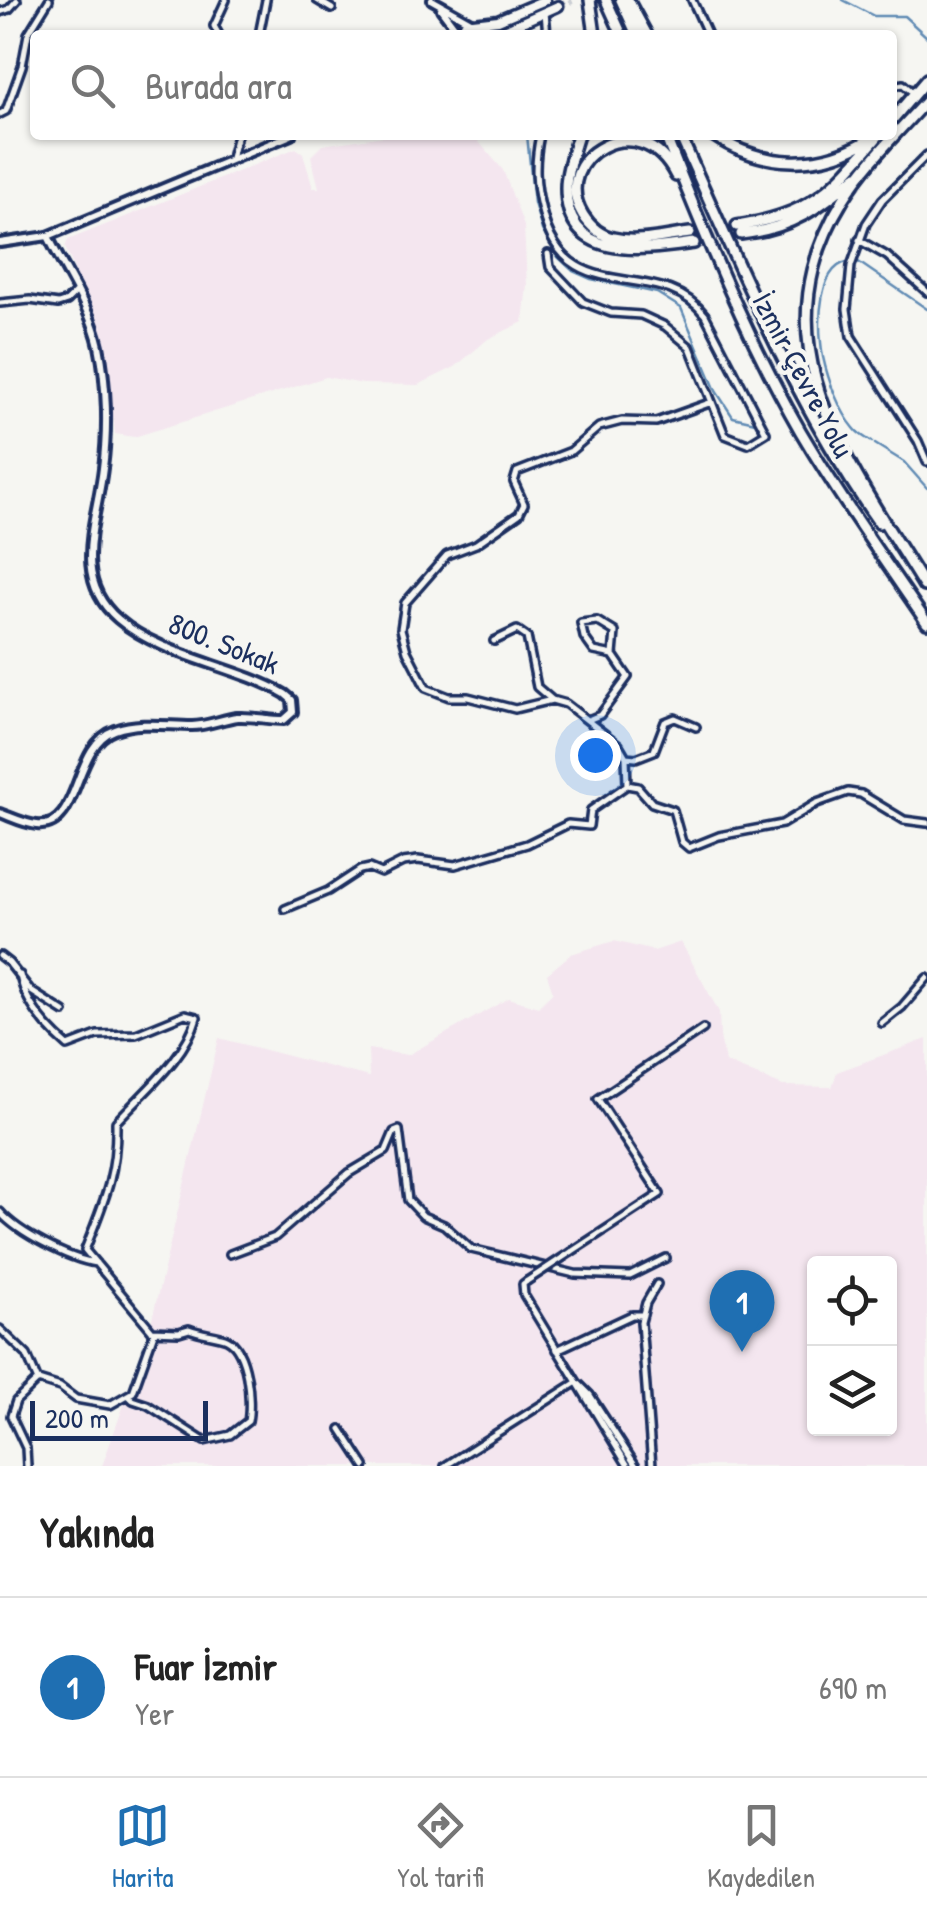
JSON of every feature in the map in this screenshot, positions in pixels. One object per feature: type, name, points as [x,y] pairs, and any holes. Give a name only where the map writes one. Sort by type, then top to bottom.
[{"type":"highway","points":[[590,0],[594,30]]},
{"type":"highway","points":[[606,0],[620,30]]},
{"type":"highway","points":[[624,0],[635,30]]},
{"type":"highway","points":[[624,0],[644,30]]},
{"type":"highway","points":[[897,114],[927,79]]},
{"type":"highway","points":[[897,134],[927,100]]},
{"type":"highway","points":[[577,140],[566,188],[571,214],[584,233],[598,243],[620,250],[692,238],[628,240],[598,231],[586,219],[576,199],[582,167],[595,150],[610,142],[632,140],[650,146],[670,165],[708,242]]},
{"type":"highway","name":"İzmir Çevre Yolu","points":[[667,140],[708,242],[802,432],[927,623]]},
{"type":"highway","name":"İzmir Çevre Yolu","points":[[682,140],[801,395],[866,504],[926,588]]},
{"type":"highway","points":[[723,140],[764,159],[799,162],[836,156],[869,140]]},
{"type":"highway","points":[[873,140],[844,176],[818,199],[783,216],[739,230],[780,227],[815,211],[891,140]]},
{"type":"highway","points":[[876,157],[836,214],[818,256],[808,303],[808,353],[832,432],[926,588]]},
{"type":"main road","points":[[432,0],[480,30]]},
{"type":"main road","points":[[432,0],[455,30]]},
{"type":"main road","points":[[460,30],[471,22],[498,20],[546,0]]},
{"type":"main road","points":[[504,30],[558,6]]},
{"type":"main road","points":[[0,243],[48,236],[278,140]]},
{"type":"main road","points":[[48,236],[77,290]]},
{"type":"main road","name":"800. Sokak","points":[[0,812],[36,825],[48,824],[70,804],[95,741],[114,730],[145,724],[203,725],[241,717],[284,720],[292,712],[292,700],[286,694],[141,635],[117,618],[99,597],[90,571],[90,538],[104,466],[104,383],[99,344],[77,290]]},
{"type":"street","points":[[0,12],[17,0]]},
{"type":"street","points":[[30,30],[48,0]]},
{"type":"street","points":[[216,30],[214,26],[226,0]]},
{"type":"street","points":[[260,30],[266,0]]},
{"type":"street","points":[[316,0],[332,8]]},
{"type":"street","points":[[692,0],[706,30]]},
{"type":"street","points":[[545,12],[547,30]]},
{"type":"street","points":[[0,114],[6,111],[30,31]]},
{"type":"street","points":[[897,85],[910,90]]},
{"type":"street","points":[[231,158],[236,140]]},
{"type":"street","points":[[539,140],[534,181],[546,229],[557,247],[590,274],[664,288],[692,298],[705,315],[766,433],[748,444],[725,435],[690,348],[665,326],[642,315],[611,313],[583,302],[550,267],[548,254]]},
{"type":"street","points":[[927,155],[872,213],[853,258],[847,310],[852,336],[918,441],[927,462]]},
{"type":"street","points":[[859,240],[887,256],[927,292]]},
{"type":"street","points":[[0,302],[30,300],[58,304],[77,290]]},
{"type":"street","points":[[552,700],[515,709],[433,692],[422,683],[407,651],[401,629],[405,603],[447,555],[476,544],[519,514],[524,504],[514,482],[517,472],[571,451],[599,427],[622,421],[656,422],[712,402]]},
{"type":"street","points":[[588,720],[600,716],[628,677],[613,654],[614,632],[597,621],[580,624],[594,651],[613,654]]},
{"type":"street","points":[[494,640],[517,630],[526,637],[538,687],[552,700],[578,710],[619,745],[626,756],[627,785]]},
{"type":"street","points":[[626,756],[636,758],[654,751],[665,722],[675,718],[696,727]]},
{"type":"street","points":[[285,908],[328,891],[360,870],[369,868],[382,873],[403,862],[418,860],[455,865],[527,844],[568,824],[589,826],[592,810],[627,785],[638,787],[652,804],[673,810],[682,842],[689,848],[719,836],[782,824],[817,803],[848,792],[861,794],[896,816],[927,823]]},
{"type":"street","points":[[0,956],[31,991],[64,1012]]},
{"type":"street","points":[[20,975],[33,1009],[68,1046],[97,1035],[136,1034],[184,1014],[197,1017],[193,1032],[152,1090],[116,1122],[117,1155],[111,1186],[86,1250],[154,1333],[132,1392],[110,1405],[76,1399],[60,1386],[38,1381]]},
{"type":"street","points":[[882,1024],[927,978]]},
{"type":"street","points":[[628,1466],[524,1295],[523,1284],[660,1194],[598,1099],[702,1029]]},
{"type":"street","points":[[230,1254],[275,1237],[348,1173],[386,1151],[394,1132],[400,1130],[408,1200],[423,1216],[444,1225],[471,1250],[575,1274],[630,1276],[666,1258]]},
{"type":"street","points":[[0,1212],[26,1233],[82,1261],[96,1263]]},
{"type":"street","points":[[652,1466],[643,1315],[657,1284]]},
{"type":"street","points":[[557,1350],[632,1315],[643,1315]]},
{"type":"street","points":[[0,1329],[27,1355],[38,1381]]},
{"type":"street","points":[[128,1394],[204,1441],[230,1435],[248,1421],[249,1380],[236,1346],[226,1338],[208,1337],[190,1329],[152,1331]]},
{"type":"street","points":[[28,1466],[26,1448],[12,1416],[16,1401],[38,1381]]},
{"type":"street","points":[[444,1466],[577,1382]]},
{"type":"street","points":[[577,1382],[636,1466]]},
{"type":"street","points":[[342,1429],[366,1466]]},
{"type":"shaded area","points":[[357,140],[477,140],[503,170],[524,226],[527,285],[523,322],[488,339],[455,367],[418,385],[363,384],[326,377],[134,437],[115,434],[105,343],[65,247],[68,240],[296,148],[303,153],[313,188],[319,188],[311,156],[322,145]]},
{"type":"shaded area","points":[[614,941],[654,951],[681,942],[719,1012],[725,1062],[783,1086],[832,1087],[837,1072],[927,1039],[927,1466],[102,1466],[127,1396],[133,1399],[219,1038],[369,1077],[368,1049],[408,1055],[509,998],[538,1007],[553,992],[547,974],[571,954]]},
{"type":"waterway","points":[[843,0],[874,16],[904,16],[927,37]]},
{"type":"waterway","points":[[528,140],[534,203],[542,230],[558,257],[573,271],[591,279],[657,293],[681,308],[716,391],[733,417],[755,422]]},
{"type":"waterway","points":[[872,442],[849,421],[825,366],[820,313],[826,282],[843,263],[857,261],[927,309]]},
{"type":"waterway","points":[[875,444],[904,462],[927,488]]},
{"type":"tunnel","points":[[558,6],[572,0]]},
{"type":"tunnel","points":[[690,233],[737,226]]},
{"type":"tunnel","points":[[694,243],[741,234]]},
{"type":"place","name":"Fuar İzmir","points":[[742,1352]]}]
